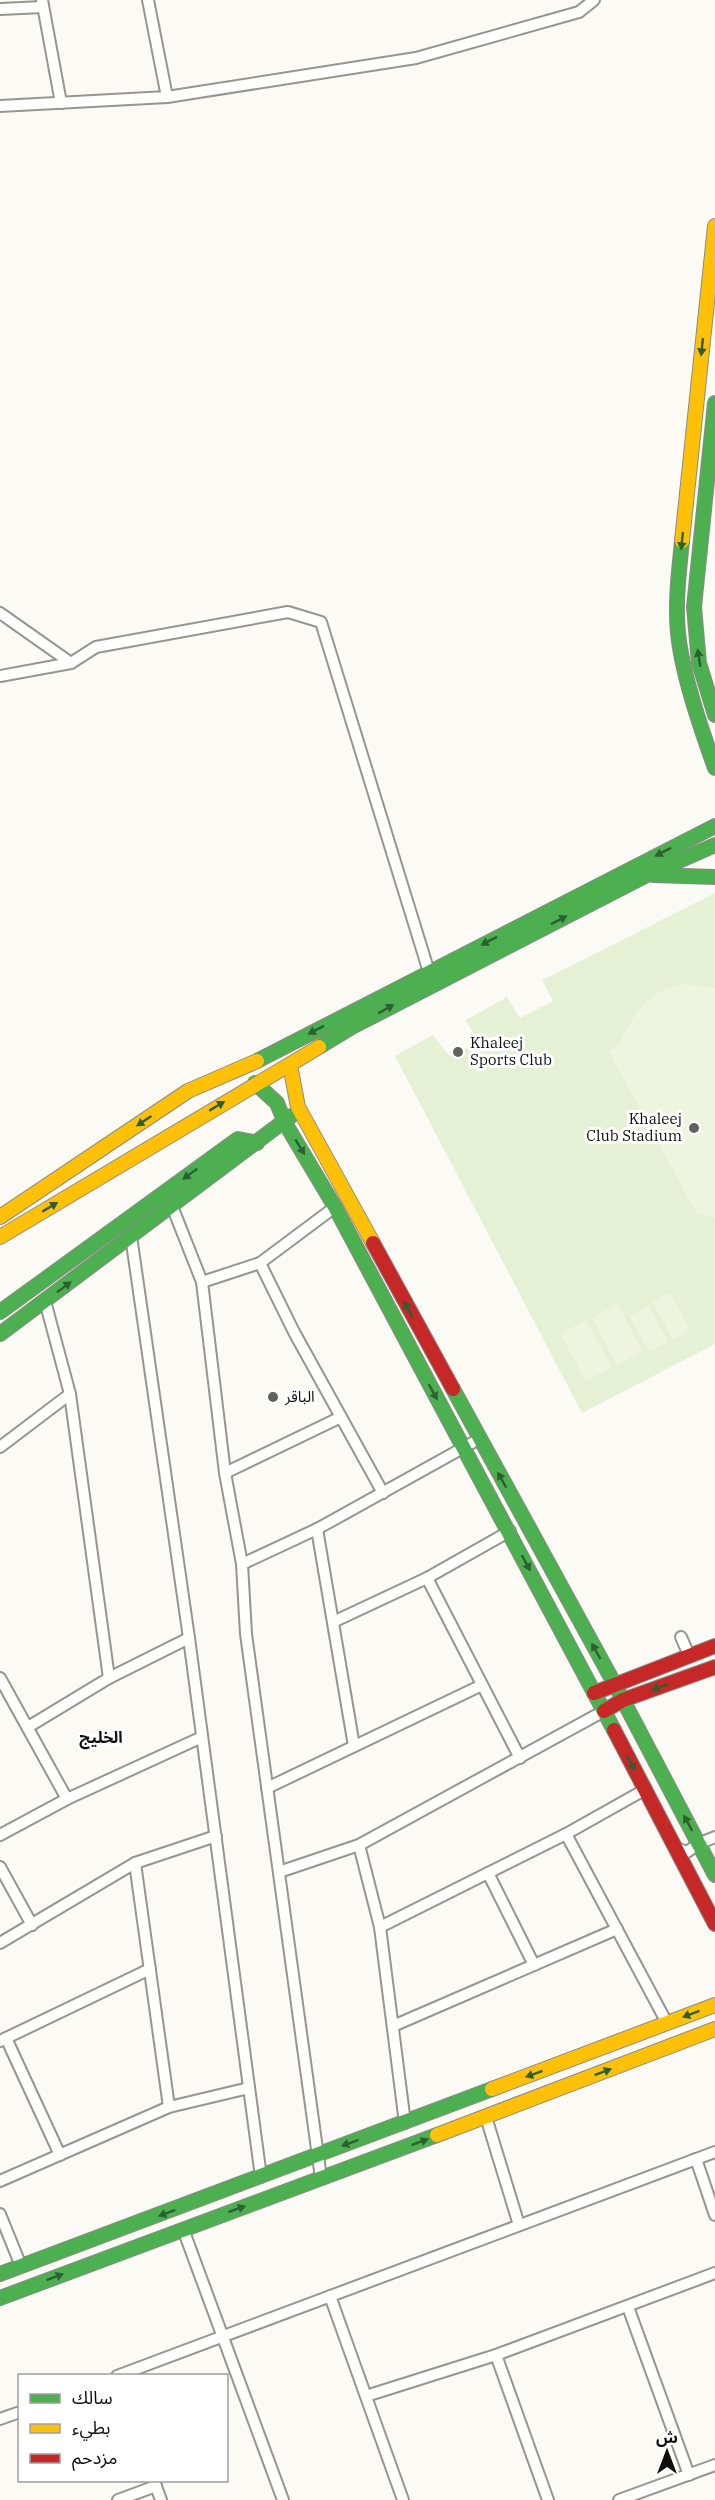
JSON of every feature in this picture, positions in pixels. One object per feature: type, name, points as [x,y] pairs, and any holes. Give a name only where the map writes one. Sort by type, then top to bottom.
[{"type":"street","points":[[148,0],[166,97]]},
{"type":"street","points":[[0,106],[166,97],[416,58],[579,12],[594,0]]},
{"type":"street","points":[[0,9],[43,4],[61,103]]},
{"type":"street","points":[[715,226],[678,580],[678,634],[700,727],[715,768]]},
{"type":"street","points":[[715,403],[694,607],[699,663],[715,715]]},
{"type":"street","points":[[0,676],[71,663],[96,646],[288,612],[321,622],[429,972]]},
{"type":"street","points":[[0,613],[71,663]]},
{"type":"street","points":[[702,832],[715,812]]},
{"type":"street","points":[[0,1217],[188,1091],[229,1075],[715,826]]},
{"type":"street","points":[[0,1237],[352,1027],[647,875],[715,845]]},
{"type":"street","points":[[647,875],[715,877]]},
{"type":"street","points":[[290,1065],[298,1107],[614,1683],[715,1875]]},
{"type":"street","points":[[255,1083],[277,1103],[285,1123],[335,1207],[463,1449],[510,1531],[715,1924]]},
{"type":"street","points":[[0,1334],[285,1123],[298,1107]]},
{"type":"street","points":[[0,1312],[238,1138],[257,1143]]},
{"type":"street","points":[[172,1206],[202,1282],[225,1473],[242,1564],[246,1634],[321,2178]]},
{"type":"street","points":[[202,1282],[260,1263],[335,1207]]},
{"type":"street","points":[[130,1236],[189,1638],[261,2177]]},
{"type":"street","points":[[260,1263],[383,1493]]},
{"type":"street","points":[[45,1301],[70,1394],[109,1678]]},
{"type":"street","points":[[0,1446],[70,1394]]},
{"type":"street","points":[[225,1473],[341,1417]]},
{"type":"street","points":[[242,1564],[317,1529],[479,1439]]},
{"type":"street","points":[[317,1529],[354,1746]]},
{"type":"street","points":[[333,1622],[427,1578],[510,1531]]},
{"type":"street","points":[[427,1578],[520,1758]]},
{"type":"street","points":[[681,1637],[689,1655]]},
{"type":"street","points":[[28,1727],[109,1678],[189,1638]]},
{"type":"street","points":[[594,1693],[614,1683],[715,1646]]},
{"type":"street","points":[[279,1872],[359,1845],[623,1700],[715,1667]]},
{"type":"street","points":[[0,1678],[67,1799]]},
{"type":"street","points":[[267,1788],[482,1685]]},
{"type":"street","points":[[0,1836],[67,1799],[202,1737]]},
{"type":"street","points":[[380,1927],[566,1834],[646,1789]]},
{"type":"street","points":[[566,1834],[667,2023]]},
{"type":"street","points":[[0,1943],[135,1863],[216,1836]]},
{"type":"street","points":[[676,1848],[687,1852],[698,1844],[715,1837]]},
{"type":"street","points":[[359,1845],[380,1927],[405,2123]]},
{"type":"street","points":[[135,1863],[169,2107]]},
{"type":"street","points":[[0,1867],[32,1925]]},
{"type":"street","points":[[488,1873],[534,1965]]},
{"type":"street","points":[[393,2026],[617,1929]]},
{"type":"street","points":[[60,2155],[3,2040],[150,1969]]},
{"type":"street","points":[[0,2274],[715,2005]]},
{"type":"street","points":[[0,2298],[715,2029]]},
{"type":"street","points":[[0,2181],[169,2107],[249,2088]]},
{"type":"street","points":[[486,2117],[519,2225]]},
{"type":"street","points":[[122,2374],[715,2152]]},
{"type":"street","points":[[696,2159],[715,2216]]},
{"type":"street","points":[[0,2214],[21,2266]]},
{"type":"street","points":[[183,2229],[283,2500]]},
{"type":"street","points":[[366,2396],[496,2355],[628,2307],[715,2272]]},
{"type":"street","points":[[330,2296],[403,2500]]},
{"type":"street","points":[[628,2307],[689,2475]]},
{"type":"street","points":[[496,2355],[548,2500]]},
{"type":"street","points":[[0,2419],[18,2413]]},
{"type":"street","points":[[619,2500],[715,2465]]},
{"type":"street","points":[[118,2500],[155,2483],[161,2500]]},
{"type":"green space","points":[[715,893],[715,1344],[582,1413],[395,1056],[433,1035],[449,1056],[478,1042],[466,1020],[507,997],[520,1018],[553,1001],[542,980]]},
{"type":"green space","points":[[686,984],[715,988],[715,1217],[697,1214],[609,1052],[619,1043],[637,1013],[650,999],[666,989]]},
{"type":"green space","points":[[670,1293],[690,1330],[673,1340],[653,1302]]},
{"type":"green space","points":[[617,1304],[643,1351],[617,1365],[592,1318]]},
{"type":"green space","points":[[649,1306],[668,1342],[649,1352],[629,1316]]},
{"type":"green space","points":[[586,1320],[612,1367],[586,1381],[560,1334]]},
{"type":"traffic: fast","points":[[715,403],[694,607],[699,663],[715,715]]},
{"type":"traffic: fast","points":[[682,541],[677,610],[680,649],[693,701],[715,768]]},
{"type":"traffic: fast","points":[[257,1061],[715,826]]},
{"type":"traffic: fast","points":[[319,1047],[352,1027],[647,875],[715,845]]},
{"type":"traffic: fast","points":[[653,875],[715,877]]},
{"type":"traffic: fast","points":[[255,1083],[277,1103],[285,1123],[335,1207],[614,1730]]},
{"type":"traffic: fast","points":[[0,1334],[291,1116]]},
{"type":"traffic: fast","points":[[0,1312],[238,1139],[257,1143]]},
{"type":"traffic: fast","points":[[453,1389],[614,1683],[715,1875]]},
{"type":"traffic: fast","points":[[0,2274],[492,2089]]},
{"type":"traffic: fast","points":[[0,2298],[437,2135]]},
{"type":"traffic: slow","points":[[682,541],[715,226]]},
{"type":"traffic: slow","points":[[0,1237],[319,1047]]},
{"type":"traffic: slow","points":[[0,1217],[188,1091],[257,1061]]},
{"type":"traffic: slow","points":[[290,1065],[298,1107],[373,1243]]},
{"type":"traffic: slow","points":[[492,2089],[715,2005]]},
{"type":"traffic: slow","points":[[437,2135],[715,2029]]},
{"type":"traffic: jam","points":[[373,1243],[453,1389]]},
{"type":"traffic: jam","points":[[594,1693],[715,1646]]},
{"type":"traffic: jam","points":[[604,1711],[623,1700],[715,1667]]},
{"type":"traffic: jam","points":[[614,1730],[715,1924]]},
{"type":"place","name":"Khaleej Sports Club","points":[[458,1052]]},
{"type":"place","name":"Khaleej Club Stadium","points":[[694,1128]]},
{"type":"place","name":"الباقر","points":[[273,1397]]},
{"type":"district","name":"الخليج","points":[[101,1737]]}]
